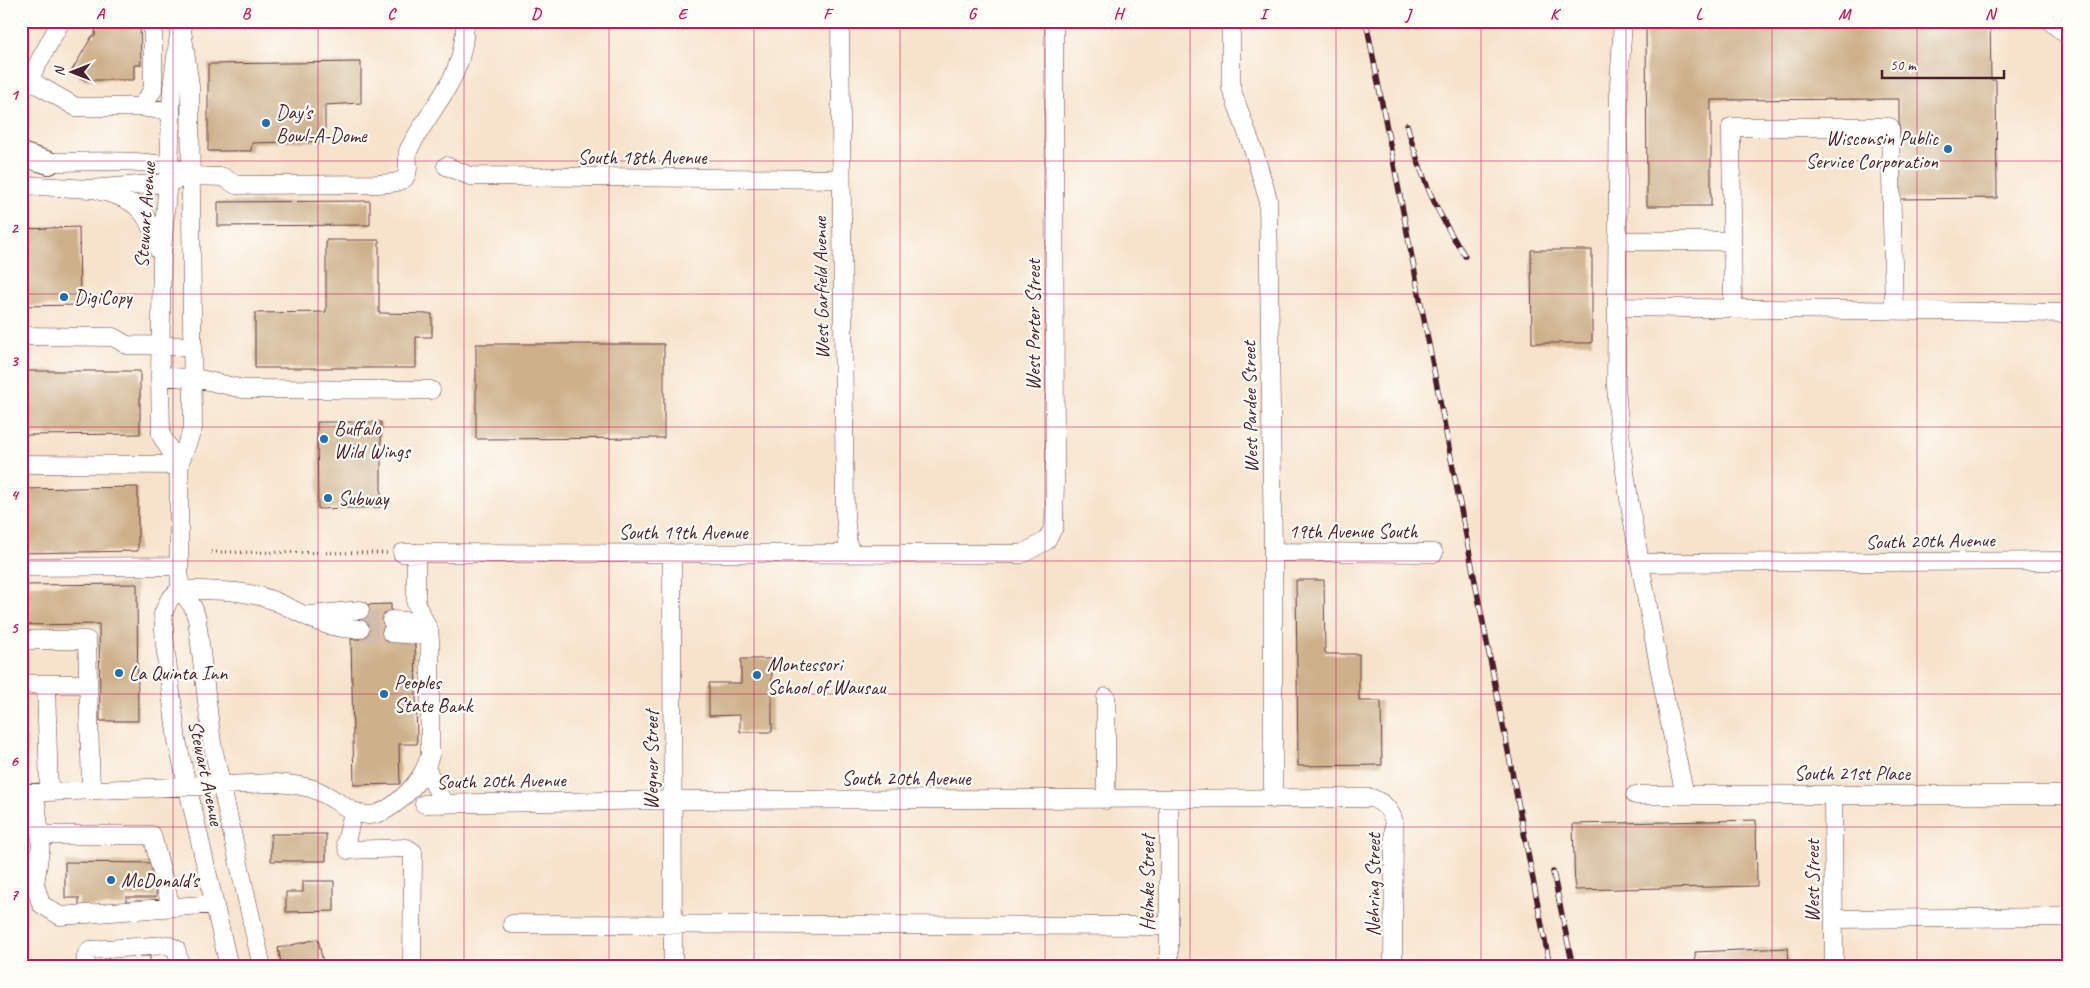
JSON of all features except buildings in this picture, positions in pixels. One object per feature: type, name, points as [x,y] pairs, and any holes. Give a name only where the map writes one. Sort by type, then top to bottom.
[{"type":"main road","points":[[21,154],[49,163]]},
{"type":"street","points":[[61,21],[29,80],[76,108],[136,108],[171,111]]},
{"type":"street","points":[[136,108],[153,90],[153,21]]},
{"type":"street","points":[[21,161],[49,163],[112,162],[169,174],[222,177],[236,185],[401,181],[406,176],[408,152],[454,78],[464,49],[465,21]]},
{"type":"street","name":"West Garfield Avenue","points":[[840,21],[840,179],[845,515],[849,554]]},
{"type":"street","name":"West Porter Street","points":[[964,554],[1022,554],[1046,542],[1054,527],[1054,21]]},
{"type":"street","name":"West Pardee Street","points":[[1231,21],[1231,88],[1256,155],[1268,198],[1273,552],[1273,799]]},
{"type":"street","points":[[1623,21],[1619,85],[1617,241],[1616,386],[1618,428],[1625,478],[1670,731],[1685,795]]},
{"type":"street","points":[[2050,21],[2069,37]]},
{"type":"street","name":"Stewart Avenue","points":[[179,465],[161,435],[160,376],[162,260],[175,59],[181,22]]},
{"type":"street","name":"Stewart Avenue","points":[[181,22],[190,86],[193,430],[179,465],[180,589],[191,604],[197,619],[208,714],[220,785],[262,967]]},
{"type":"street","points":[[1733,309],[1731,127],[1890,127],[1894,311]]},
{"type":"street","name":"South 18th Avenue","points":[[446,166],[470,176],[840,179]]},
{"type":"street","points":[[90,189],[169,174]]},
{"type":"street","points":[[21,185],[90,189],[118,196],[140,208],[153,230],[162,260]]},
{"type":"street","points":[[1617,241],[1732,241]]},
{"type":"street","points":[[1617,307],[2069,313]]},
{"type":"street","points":[[21,336],[113,337],[127,346],[193,346]]},
{"type":"street","points":[[160,376],[193,378],[243,389],[431,390]]},
{"type":"street","points":[[21,464],[179,465]]},
{"type":"street","name":"19th Avenue South","points":[[1273,552],[1434,553]]},
{"type":"street","points":[[35,793],[274,783],[301,786],[315,790],[353,812],[366,814],[384,811],[418,782],[426,768],[431,741],[425,625],[416,604],[409,553]]},
{"type":"street","name":"South 19th Avenue","points":[[409,553],[964,554]]},
{"type":"street","name":"Wegner Street","points":[[672,553],[671,800],[673,967]]},
{"type":"street","name":"South 20th Avenue","points":[[1640,563],[1791,564],[2069,561]]},
{"type":"street","points":[[21,567],[179,566]]},
{"type":"street","points":[[180,589],[252,595],[268,599],[302,615],[312,625],[326,632],[360,623]]},
{"type":"street","name":"Stewart Avenue","points":[[180,589],[166,607],[163,623],[174,723],[186,787],[229,967]]},
{"type":"street","points":[[425,625],[391,623],[425,625]]},
{"type":"street","points":[[21,640],[87,640],[90,791]]},
{"type":"street","points":[[21,684],[88,684]]},
{"type":"street","points":[[46,684],[35,793],[41,844],[35,884],[41,904],[60,916],[214,904]]},
{"type":"street","points":[[1106,697],[1106,800]]},
{"type":"street","points":[[426,768],[444,804]]},
{"type":"street","name":"West Street","points":[[1833,794],[1834,967]]},
{"type":"street","name":"South 21st Place","points":[[1635,795],[2069,795]]},
{"type":"street","name":"South 20th Avenue","points":[[424,804],[671,800],[1169,800],[1362,797],[1372,798],[1386,806]]},
{"type":"street","name":"Helmke Street","points":[[1169,800],[1169,967]]},
{"type":"street","name":"Nehring Street","points":[[1386,806],[1392,813],[1394,822],[1393,967]]},
{"type":"street","points":[[353,812],[346,842],[348,850],[407,848],[413,852],[412,967]]},
{"type":"street","points":[[40,835],[152,835],[171,907]]},
{"type":"street","points":[[1834,919],[2069,917]]},
{"type":"street","points":[[512,924],[673,926],[1169,926]]},
{"type":"street","points":[[85,967],[86,956],[90,950],[167,946],[176,949],[181,967]]},
{"type":"path","points":[[211,552],[409,553]]},
{"type":"tunnel","points":[[360,620],[391,620]]},
{"type":"tunnel","points":[[360,633],[391,633]]},
{"type":"railway","points":[[1366,21],[1550,967]]},
{"type":"railway","points":[[1407,125],[1430,193],[1445,224],[1465,256]]},
{"type":"railway","points":[[1553,872],[1573,967]]},
{"type":"place","name":"Day's Bowl-A-Dome","points":[[266,123]]},
{"type":"place","name":"Wisconsin Public Service Corporation","points":[[1948,149]]},
{"type":"place","name":"DigiCopy","points":[[64,297]]},
{"type":"place","name":"Buffalo Wild Wings","points":[[324,439]]},
{"type":"place","name":"Subway","points":[[328,498]]},
{"type":"place","name":"La Quinta Inn","points":[[119,673]]},
{"type":"place","name":"Montessori School of Wausau","points":[[757,675]]},
{"type":"place","name":"Peoples State Bank","points":[[384,694]]},
{"type":"place","name":"McDonald's","points":[[111,880]]}]
